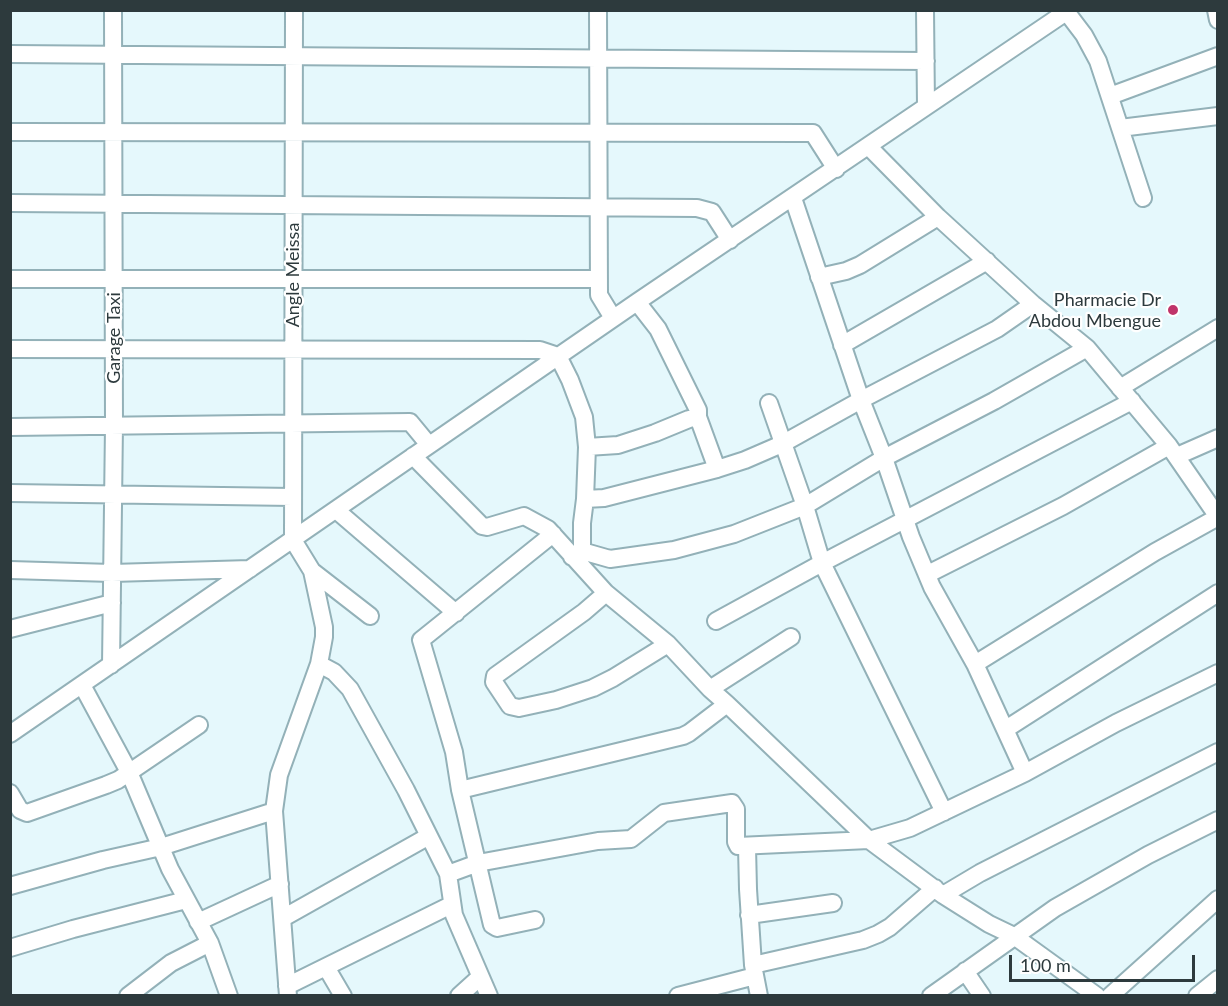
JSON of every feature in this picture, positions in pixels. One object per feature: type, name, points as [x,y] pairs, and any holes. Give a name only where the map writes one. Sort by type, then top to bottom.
[{"type":"street","name":"Garage Taxi","points":[[111,665],[114,425],[113,10]]},
{"type":"street","name":"Angle Meissa","points":[[293,540],[294,10]]},
{"type":"street","points":[[598,10],[599,295],[613,318]]},
{"type":"street","points":[[925,10],[926,106]]},
{"type":"street","points":[[1216,10],[1218,20]]},
{"type":"street","points":[[10,734],[613,318],[1067,11],[1084,35],[1098,61],[1143,198]]},
{"type":"street","points":[[10,54],[926,61]]},
{"type":"street","points":[[1110,96],[1218,56]]},
{"type":"street","points":[[1120,128],[1218,116]]},
{"type":"street","points":[[10,132],[813,133],[836,169]]},
{"type":"street","points":[[868,147],[1033,304],[1087,348],[1213,500],[1218,517],[1155,552],[975,664]]},
{"type":"street","points":[[793,198],[861,400],[932,587],[975,664],[1025,773]]},
{"type":"street","points":[[10,203],[697,208],[712,212],[730,240]]},
{"type":"street","points":[[819,277],[846,271],[860,264],[939,217]]},
{"type":"street","points":[[842,345],[987,261]]},
{"type":"street","points":[[10,279],[599,279]]},
{"type":"street","points":[[637,302],[658,329],[698,410],[698,417],[717,469]]},
{"type":"street","points":[[585,499],[604,498],[717,469],[782,444],[861,400],[997,330],[1033,304]]},
{"type":"street","points":[[1120,388],[1218,328]]},
{"type":"street","points":[[577,554],[610,559],[674,550],[734,534],[805,506],[884,458],[994,401],[1087,348]]},
{"type":"street","points":[[10,349],[540,350],[558,356],[584,417],[585,499],[577,554]]},
{"type":"street","points":[[716,621],[905,519],[1132,401]]},
{"type":"street","points":[[769,403],[822,563],[944,812]]},
{"type":"street","points":[[586,447],[618,445],[698,417]]},
{"type":"street","points":[[10,427],[410,422],[429,445]]},
{"type":"street","points":[[928,574],[1173,451],[1218,438]]},
{"type":"street","points":[[413,456],[482,526],[487,527],[524,516],[554,534],[577,554],[606,593],[668,644],[710,689],[868,840],[989,924],[1014,936],[1097,996]]},
{"type":"street","points":[[10,493],[293,497]]},
{"type":"street","points":[[336,510],[456,613]]},
{"type":"street","points":[[535,920],[496,928],[492,925],[460,790],[451,741],[421,640],[554,534]]},
{"type":"street","points":[[293,540],[312,571],[324,627],[319,664],[279,775],[274,811],[287,991],[326,967],[451,905]]},
{"type":"street","points":[[10,570],[112,573],[250,569]]},
{"type":"street","points":[[312,571],[370,615]]},
{"type":"street","points":[[606,593],[584,612],[495,676],[494,682],[510,706],[519,708],[556,700],[593,688],[668,644]]},
{"type":"street","points":[[1006,729],[1216,597]]},
{"type":"street","points":[[10,629],[112,603]]},
{"type":"street","points":[[710,689],[791,637]]},
{"type":"street","points":[[319,664],[334,672],[350,689],[429,836],[448,874],[453,915],[489,996]]},
{"type":"street","points":[[448,874],[478,863],[598,841],[631,839],[664,813],[732,803],[736,809],[738,846],[868,840],[910,828],[944,812],[1025,773],[1116,723],[1218,673]]},
{"type":"street","points":[[82,685],[129,772],[186,900],[210,943],[229,996]]},
{"type":"street","points":[[460,790],[683,736],[727,704]]},
{"type":"street","points":[[10,793],[20,810],[27,813],[106,785],[199,725]]},
{"type":"street","points":[[678,996],[878,934],[939,891],[980,873],[1218,752]]},
{"type":"street","points":[[10,886],[103,860],[161,847],[274,811]]},
{"type":"street","points":[[931,996],[1055,908],[1148,855],[1218,820]]},
{"type":"street","points":[[283,918],[429,836]]},
{"type":"street","points":[[747,847],[749,915],[754,971],[759,996]]},
{"type":"street","points":[[198,921],[280,884]]},
{"type":"street","points":[[1110,996],[1218,899]]},
{"type":"street","points":[[10,948],[73,928],[186,900]]},
{"type":"street","points":[[749,915],[833,903]]},
{"type":"street","points":[[128,996],[171,963],[210,943]]},
{"type":"street","points":[[326,967],[343,996]]},
{"type":"street","points":[[965,970],[982,996]]},
{"type":"street","points":[[459,996],[480,977]]},
{"type":"street","points":[[1197,996],[1218,979]]},
{"type":"place","name":"Pharmacie Dr Abdou Mbengue","points":[[1173,310]]}]
